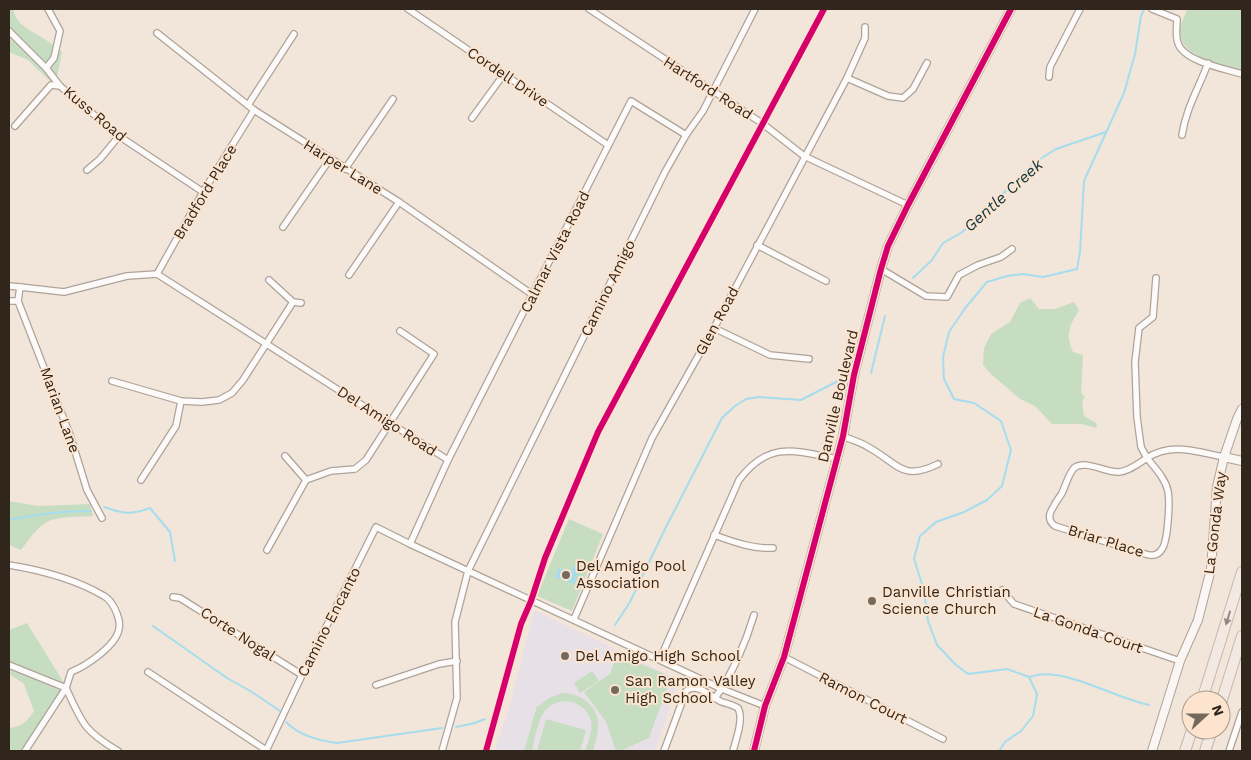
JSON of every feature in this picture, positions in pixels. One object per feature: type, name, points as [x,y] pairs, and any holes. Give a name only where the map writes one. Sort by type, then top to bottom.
[{"type":"highway","points":[[1205,690],[1242,572]]},
{"type":"highway","points":[[1225,690],[1242,636]]},
{"type":"main road","name":"Danville Boulevard","points":[[754,751],[765,706],[784,657],[843,436],[854,375],[888,246],[908,204],[1011,9]]},
{"type":"main road","name":"La Gonda Way","points":[[1152,751],[1180,662],[1198,620],[1211,569],[1217,487],[1236,419],[1242,409]]},
{"type":"main road","points":[[1224,457],[1242,461]]},
{"type":"street","points":[[46,68],[54,58],[60,31],[48,9]]},
{"type":"street","name":"Cordell Drive","points":[[408,9],[608,145]]},
{"type":"street","name":"Hartford Road","points":[[590,9],[763,124],[804,156],[908,204]]},
{"type":"street","name":"Camino Amigo","points":[[442,751],[457,698],[455,622],[468,571],[665,172],[686,135],[703,111],[755,9]]},
{"type":"street","points":[[1049,77],[1050,67],[1080,9]]},
{"type":"street","points":[[1152,9],[1177,19],[1176,35],[1178,43],[1181,50],[1192,58],[1242,74]]},
{"type":"street","name":"Glen Road","points":[[574,619],[652,438],[714,328],[847,78],[865,38],[864,28]]},
{"type":"street","name":"Kuss Road","points":[[9,31],[46,68],[60,86],[119,136],[203,192]]},
{"type":"street","name":"Harper Lane","points":[[157,33],[254,110],[399,202],[533,295]]},
{"type":"street","points":[[248,105],[294,34]]},
{"type":"street","points":[[847,78],[888,96],[903,98],[913,88],[927,63]]},
{"type":"street","points":[[1182,134],[1184,120],[1194,92],[1208,63]]},
{"type":"street","points":[[472,118],[504,74]]},
{"type":"street","points":[[15,126],[51,86],[60,86]]},
{"type":"street","points":[[345,169],[392,99]]},
{"type":"street","name":"Calmar Vista Road","points":[[448,460],[630,101],[686,135]]},
{"type":"street","name":"Bradford Place","points":[[157,274],[203,192],[254,110]]},
{"type":"street","points":[[87,170],[119,136]]},
{"type":"street","points":[[284,227],[330,159]]},
{"type":"street","points":[[349,274],[399,202]]},
{"type":"street","points":[[757,245],[826,281]]},
{"type":"street","points":[[881,269],[926,296],[947,297],[959,275],[978,265],[1001,257],[1012,249]]},
{"type":"street","points":[[9,286],[64,292],[127,276],[157,274]]},
{"type":"street","name":"Del Amigo Road","points":[[157,274],[448,460],[410,544]]},
{"type":"street","points":[[1156,278],[1153,317],[1139,328],[1136,362],[1136,417],[1140,447],[1147,458],[1157,452],[1172,448],[1224,457]]},
{"type":"street","points":[[269,280],[293,302],[301,303]]},
{"type":"street","points":[[9,301],[18,301],[20,287]]},
{"type":"street","name":"Marian Lane","points":[[18,301],[70,435],[87,490],[102,518]]},
{"type":"street","points":[[112,381],[181,401],[202,402],[219,400],[232,393],[243,380],[293,302]]},
{"type":"street","points":[[714,328],[770,356],[809,359]]},
{"type":"street","points":[[267,550],[306,480],[331,471],[355,469],[366,460],[434,354],[400,331]]},
{"type":"street","points":[[140,480],[176,426],[181,401]]},
{"type":"street","points":[[843,436],[868,447],[900,470],[922,472],[938,464]]},
{"type":"street","points":[[660,659],[739,480],[749,466],[776,452],[786,451],[802,451],[836,459]]},
{"type":"street","points":[[285,456],[306,480]]},
{"type":"street","name":"Briar Place","points":[[1147,458],[1163,479],[1168,492],[1165,544],[1158,554],[1151,556],[1055,526],[1050,522],[1050,510],[1062,493],[1070,473],[1076,466],[1084,464],[1112,472],[1122,472],[1147,458]]},
{"type":"street","name":"Camino Encanto","points":[[266,751],[376,527],[410,544]]},
{"type":"street","points":[[714,535],[753,547],[773,548]]},
{"type":"street","points":[[410,544],[765,706]]},
{"type":"street","points":[[9,565],[32,569],[106,596],[116,610],[119,620],[119,629],[116,636],[92,661],[72,672],[66,688],[25,751]]},
{"type":"street","name":"La Gonda Court","points":[[1002,590],[1014,604],[1180,662]]},
{"type":"street","name":"Corte Nogal","points":[[173,597],[180,598],[302,675]]},
{"type":"street","points":[[715,698],[722,688],[749,633],[754,616]]},
{"type":"street","name":"Ramon Court","points":[[784,657],[943,739]]},
{"type":"street","points":[[376,684],[439,664],[456,661]]},
{"type":"street","points":[[9,665],[66,688],[85,727],[98,740],[118,751]]},
{"type":"street","points":[[148,672],[266,751]]},
{"type":"street","points":[[664,751],[686,691],[689,688],[694,688],[738,708],[740,712],[733,751]]},
{"type":"street","points":[[1229,751],[1242,712]]},
{"type":"shaded area","name":"San Ramon Valley High School","points":[[534,610],[679,680],[655,751],[494,751],[509,709]]},
{"type":"green space","points":[[9,9],[13,9],[18,20],[26,28],[62,52],[57,77],[52,83],[28,60],[9,52]]},
{"type":"green space","points":[[1187,9],[1242,9],[1242,70],[1213,62],[1187,48],[1182,40],[1180,31]]},
{"type":"green space","points":[[1030,298],[1039,309],[1055,309],[1074,302],[1079,310],[1069,331],[1069,340],[1073,352],[1083,355],[1081,393],[1085,397],[1082,402],[1084,416],[1096,423],[1097,428],[1081,424],[1052,424],[1035,406],[1020,399],[983,365],[984,348],[991,334],[1010,322],[1020,303]]},
{"type":"green space","points":[[9,501],[38,506],[90,504],[93,516],[62,518],[45,523],[21,550],[9,545]]},
{"type":"green space","name":"Del Amigo Pool Association","points":[[569,519],[603,534],[572,611],[537,596]]},
{"type":"green space","points":[[27,623],[64,683],[37,672],[39,681],[66,693],[27,751],[9,751],[9,728],[24,723],[34,711],[24,684],[9,674],[9,630]]},
{"type":"green space","points":[[627,658],[667,675],[670,680],[649,738],[616,751],[606,722],[584,692],[610,674],[615,660],[625,660]]},
{"type":"green space","points":[[592,671],[599,681],[580,693],[574,683]]},
{"type":"green space","points":[[564,693],[583,699],[596,713],[598,730],[593,751],[585,751],[591,729],[591,721],[588,714],[578,704],[564,701],[557,702],[545,711],[538,725],[532,751],[524,751],[537,706],[550,698]]},
{"type":"green space","points":[[546,719],[586,730],[580,751],[537,751]]},
{"type":"water","points":[[573,566],[580,568],[574,584],[555,577],[559,568],[571,573]]},
{"type":"waterway","points":[[999,751],[1005,742],[1021,731],[1033,716],[1037,694],[1029,677],[1007,669],[968,674],[956,665],[937,645],[928,621],[924,590],[914,559],[920,536],[936,522],[964,512],[987,500],[1002,486],[1011,450],[1001,421],[974,403],[954,399],[944,379],[943,357],[949,332],[966,307],[987,282],[1007,276],[1023,274],[1043,277],[1077,269],[1080,252],[1084,181],[1124,93],[1135,54],[1141,16],[1144,9]]},
{"type":"waterway","name":"Gentle Creek","points":[[913,278],[932,260],[943,243],[961,233],[990,208],[1034,163],[1056,149],[1106,132]]},
{"type":"waterway","points":[[871,373],[885,316]]},
{"type":"waterway","points":[[615,625],[630,602],[722,418],[746,399],[759,397],[801,400],[838,381]]},
{"type":"waterway","points":[[104,507],[127,513],[150,508],[170,532],[175,561]]},
{"type":"waterway","points":[[9,520],[50,513],[91,511]]},
{"type":"waterway","points":[[153,626],[227,678],[280,711]]},
{"type":"waterway","points":[[1030,677],[1042,674],[1057,675],[1149,705]]},
{"type":"waterway","points":[[456,727],[485,719]]},
{"type":"waterway","points":[[286,722],[291,727],[310,737],[337,743],[442,728]]},
{"type":"cycle path","points":[[486,751],[521,624],[531,601],[545,558],[598,432],[824,9]]},
{"type":"cycle path","points":[[754,751],[765,706],[784,657],[843,436],[854,375],[888,246],[1011,9]]},
{"type":"place","name":"Del Amigo Pool Association","points":[[566,575]]},
{"type":"place","name":"Danville Christian Science Church","points":[[872,601]]},
{"type":"place","name":"Del Amigo High School","points":[[565,656]]},
{"type":"place","name":"San Ramon Valley High School","points":[[615,690]]}]
